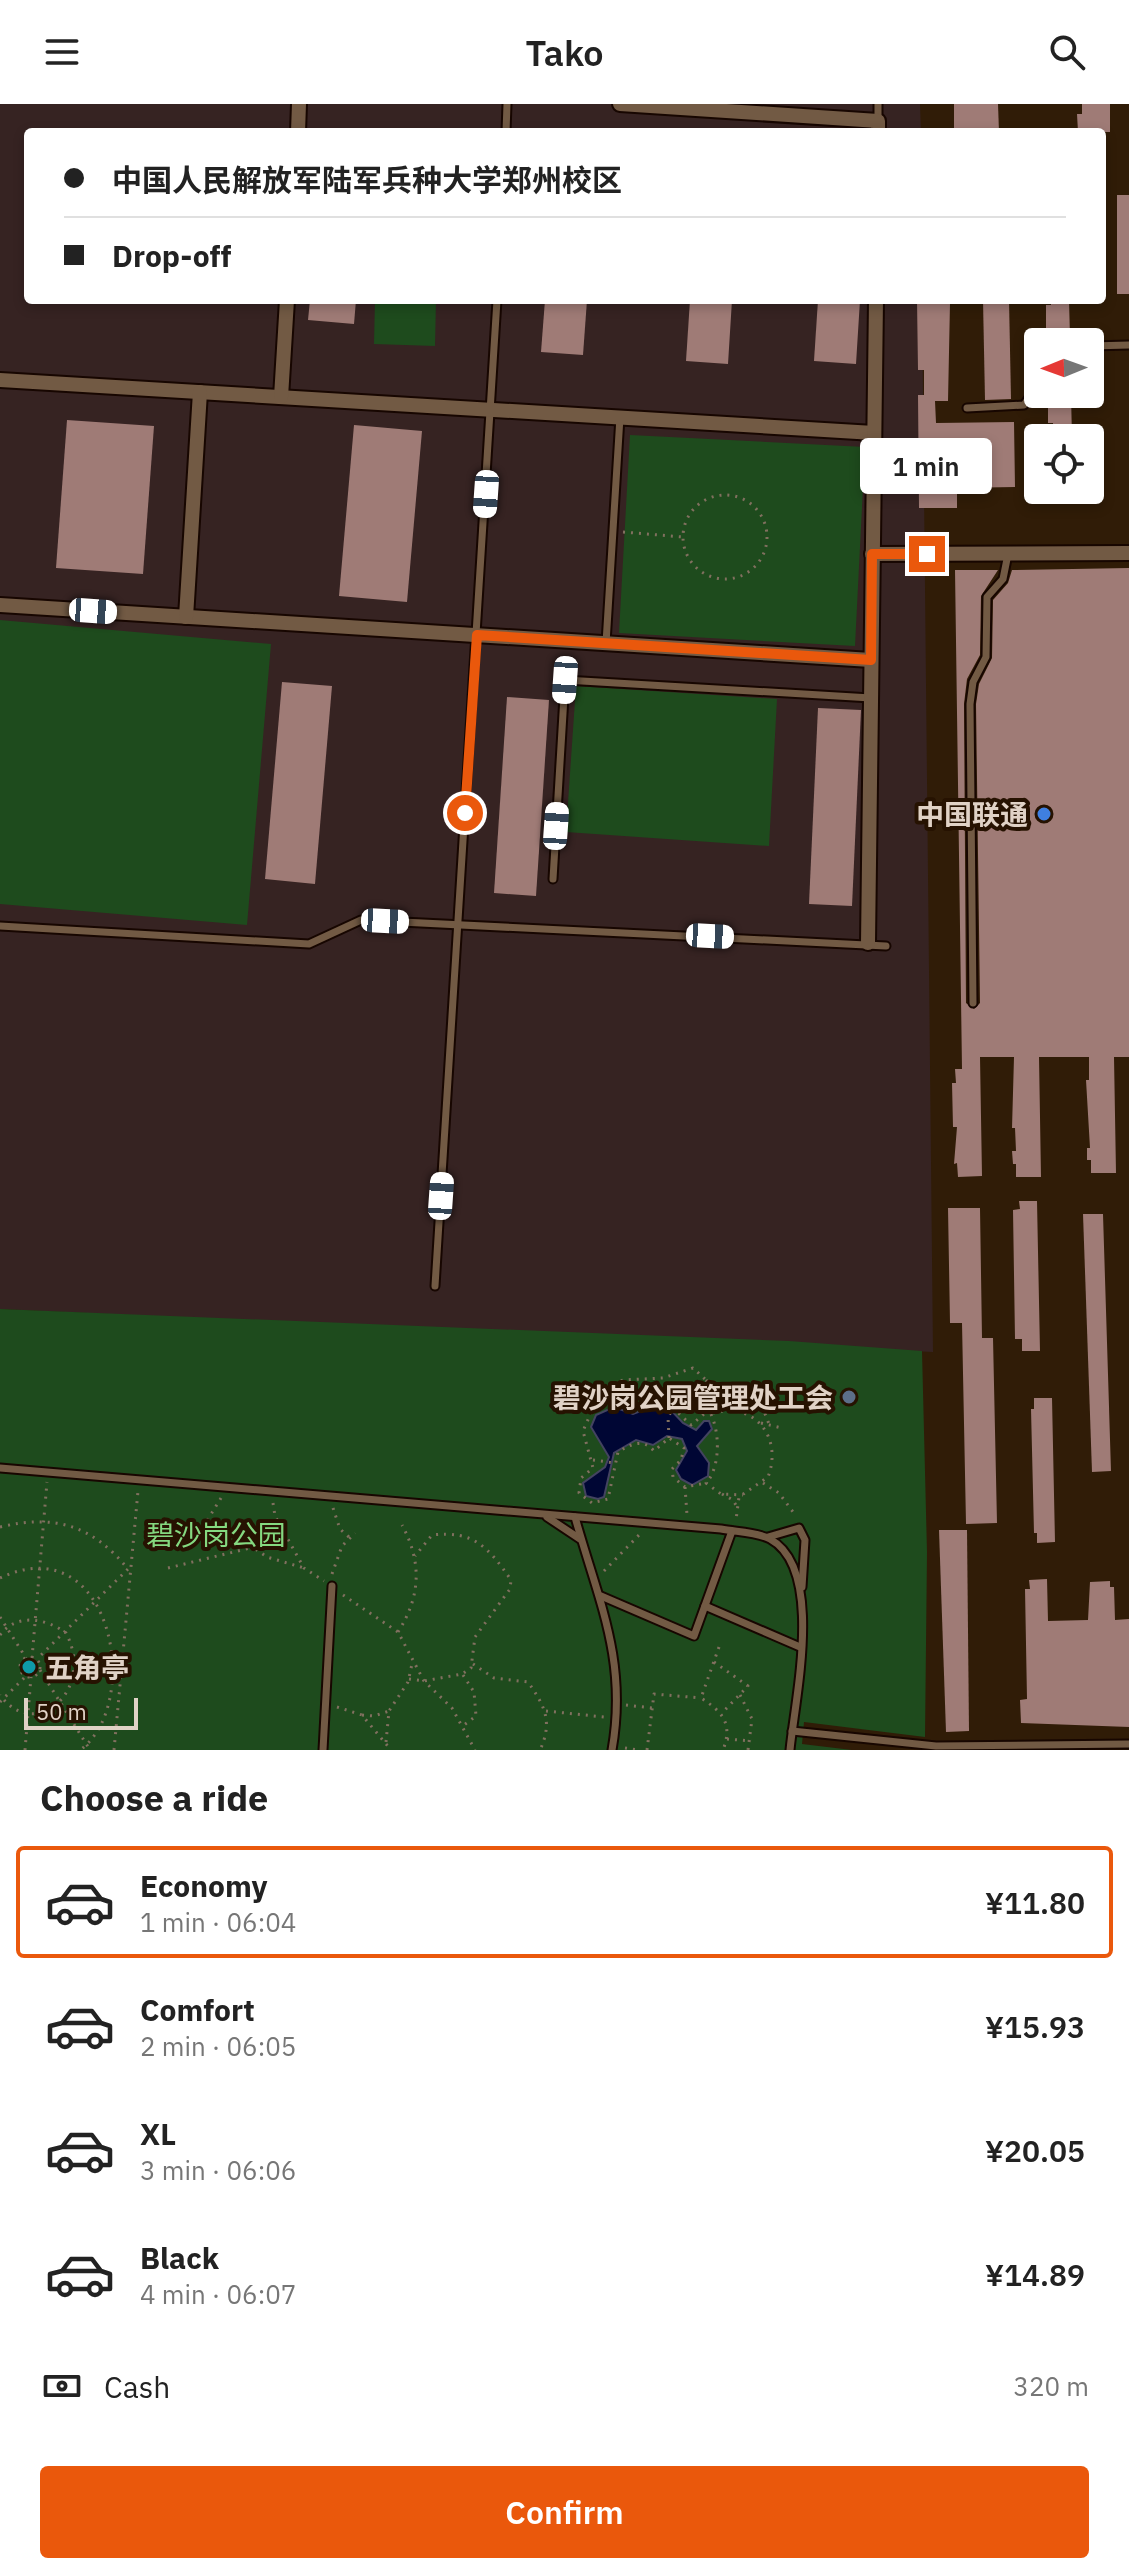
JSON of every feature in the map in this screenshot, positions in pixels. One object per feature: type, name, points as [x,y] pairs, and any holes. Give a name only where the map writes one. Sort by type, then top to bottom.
[{"type":"street","points":[[298,128],[299,104]]},
{"type":"street","points":[[620,104],[878,127]]},
{"type":"street","points":[[281,397],[287,304]]},
{"type":"street","points":[[868,943],[876,304]]},
{"type":"street","points":[[0,380],[874,433]]},
{"type":"street","points":[[186,617],[200,392]]},
{"type":"street","points":[[872,554],[1129,553]]},
{"type":"street","points":[[0,605],[871,660]]},
{"type":"lane","points":[[506,128],[507,104]]},
{"type":"lane","points":[[878,104],[878,127]]},
{"type":"lane","points":[[435,1286],[497,304]]},
{"type":"lane","points":[[1104,346],[1129,345]]},
{"type":"lane","points":[[967,408],[1024,405]]},
{"type":"lane","points":[[606,643],[620,417]]},
{"type":"lane","points":[[973,1003],[970,704],[973,682],[986,657],[987,597],[1003,579],[1008,554]]},
{"type":"lane","points":[[553,879],[565,680],[871,698]]},
{"type":"lane","points":[[0,926],[309,944],[361,920],[886,946]]},
{"type":"lane","points":[[0,1468],[687,1526],[768,1537],[792,1527],[799,1528],[805,1540],[800,1647],[790,1750]]},
{"type":"lane","points":[[542,1514],[581,1540]]},
{"type":"lane","points":[[575,1517],[601,1596],[612,1645],[618,1703],[612,1748]]},
{"type":"lane","points":[[601,1596],[694,1636],[732,1531]]},
{"type":"lane","points":[[768,1537],[786,1553],[796,1570],[802,1593]]},
{"type":"lane","points":[[323,1750],[332,1586]]},
{"type":"lane","points":[[705,1606],[800,1647]]},
{"type":"lane","points":[[792,1731],[936,1746],[1129,1744]]},
{"type":"path","points":[[727,495],[752,506],[766,530],[766,544],[753,569],[727,579],[701,572],[685,551],[683,537],[691,512],[713,497],[727,495]]},
{"type":"path","points":[[613,531],[683,537]]},
{"type":"path","points":[[670,1438],[654,1451],[642,1443],[629,1445],[618,1452],[612,1493],[608,1499],[592,1503],[579,1493],[579,1484],[593,1468],[583,1431],[601,1390],[623,1380],[663,1378],[693,1368],[715,1390],[749,1386],[758,1396],[769,1424]]},
{"type":"path","points":[[698,1400],[706,1380]]},
{"type":"path","points":[[685,1487],[711,1479],[718,1444],[711,1411],[698,1400],[680,1399],[670,1405],[672,1408],[667,1423],[670,1438],[684,1448],[681,1460],[672,1471],[685,1487],[687,1526]]},
{"type":"path","points":[[672,1408],[691,1425],[711,1411],[744,1412],[761,1423],[782,1428]]},
{"type":"path","points":[[721,1494],[743,1495],[763,1483],[774,1454],[761,1423]]},
{"type":"path","points":[[593,1460],[614,1463]]},
{"type":"path","points":[[48,1472],[35,1619],[35,1658],[90,1750]]},
{"type":"path","points":[[114,1750],[128,1569],[139,1480]]},
{"type":"path","points":[[706,1483],[733,1500],[738,1511]]},
{"type":"path","points":[[763,1483],[779,1493],[794,1510],[799,1528]]},
{"type":"path","points":[[228,1488],[205,1524],[229,1531],[250,1548],[304,1568],[398,1632],[424,1681],[452,1708],[475,1750]]},
{"type":"path","points":[[272,1491],[275,1516],[304,1568]]},
{"type":"path","points":[[732,1531],[743,1495]]},
{"type":"path","points":[[331,1496],[340,1529],[350,1538]]},
{"type":"path","points":[[0,1527],[44,1520],[91,1534],[113,1550],[128,1569]]},
{"type":"path","points":[[596,1580],[650,1523]]},
{"type":"path","points":[[398,1632],[417,1585],[415,1556],[402,1525]]},
{"type":"path","points":[[332,1586],[333,1570],[342,1546],[355,1533]]},
{"type":"path","points":[[409,1679],[424,1681],[462,1674],[473,1664],[475,1637],[510,1589],[511,1580],[495,1555],[477,1539],[432,1535],[415,1556]]},
{"type":"path","points":[[168,1568],[250,1548]]},
{"type":"path","points":[[0,1578],[40,1569],[71,1578],[97,1601],[107,1619],[111,1668],[102,1721],[87,1745],[80,1750]]},
{"type":"path","points":[[26,1659],[35,1658],[66,1633],[128,1569]]},
{"type":"path","points":[[0,1617],[26,1659]]},
{"type":"path","points":[[0,1635],[6,1627],[35,1619],[66,1633],[76,1660],[70,1690],[60,1702],[28,1712],[12,1707],[1,1699],[40,1670]]},
{"type":"path","points":[[701,1698],[719,1647]]},
{"type":"path","points":[[25,1750],[28,1677],[20,1669],[26,1659]]},
{"type":"path","points":[[386,1742],[389,1711],[409,1679],[411,1661]]},
{"type":"path","points":[[714,1662],[748,1686],[722,1713]]},
{"type":"path","points":[[473,1664],[494,1678],[528,1682],[546,1711],[546,1737],[540,1750]]},
{"type":"path","points":[[462,1674],[469,1681],[477,1704],[476,1716],[464,1725]]},
{"type":"path","points":[[647,1750],[654,1694],[701,1698],[722,1713],[728,1726],[723,1750]]},
{"type":"path","points":[[740,1695],[752,1719],[748,1750]]},
{"type":"path","points":[[618,1703],[652,1708]]},
{"type":"path","points":[[327,1705],[347,1708],[362,1715],[374,1716],[389,1711]]},
{"type":"path","points":[[546,1711],[616,1718]]},
{"type":"path","points":[[362,1715],[391,1750]]},
{"type":"path","points":[[727,1739],[751,1741]]},
{"type":"path","points":[[612,1748],[638,1750]]},
{"type":"shaded area","points":[[0,104],[920,104],[921,128],[24,128],[24,304],[922,304],[933,1352],[0,1309]]},
{"type":"green space","points":[[375,304],[436,304],[435,346],[374,344]]},
{"type":"green space","points":[[630,435],[865,447],[855,646],[619,633]]},
{"type":"green space","points":[[0,620],[271,644],[247,925],[0,904]]},
{"type":"green space","points":[[576,686],[777,699],[769,846],[566,832]]},
{"type":"green space","name":"碧沙岗公园","points":[[0,1309],[789,1341],[922,1351],[927,1552],[925,1737],[804,1722],[802,1744],[852,1750],[0,1750]]},
{"type":"water","points":[[654,1406],[669,1408],[683,1423],[696,1430],[704,1421],[709,1421],[712,1429],[697,1446],[709,1463],[708,1476],[692,1485],[681,1479],[676,1470],[687,1451],[682,1439],[667,1436],[653,1445],[636,1440],[614,1453],[604,1497],[586,1496],[583,1483],[605,1467],[609,1457],[591,1427],[596,1415],[614,1407],[633,1414]]},
{"type":"building","points":[[954,104],[998,104],[999,128],[954,128]]},
{"type":"building","points":[[1082,104],[1110,104],[1110,132],[1106,132],[1106,128],[1078,128],[1077,114],[1082,114]]},
{"type":"building","points":[[1117,195],[1129,195],[1129,294],[1117,294]]},
{"type":"building","points":[[310,304],[356,304],[354,324],[308,320]]},
{"type":"building","points":[[545,304],[587,304],[583,355],[541,352]]},
{"type":"building","points":[[690,304],[732,304],[728,364],[686,361]]},
{"type":"building","points":[[818,304],[860,304],[856,364],[814,361]]},
{"type":"building","points":[[917,304],[950,304],[948,401],[935,401],[936,423],[1014,422],[1015,487],[957,488],[957,508],[919,508],[918,395],[924,395],[924,370],[918,370]]},
{"type":"building","points":[[983,304],[1009,304],[1011,399],[985,400]]},
{"type":"building","points":[[1069,304],[1070,328],[1046,328],[1046,305]]},
{"type":"building","points":[[1048,408],[1071,408],[1072,424],[1048,423]]},
{"type":"building","points":[[67,420],[154,426],[143,574],[56,568]]},
{"type":"building","points":[[354,425],[422,431],[407,602],[339,596]]},
{"type":"building","name":"中国联通","points":[[1129,568],[1129,1057],[1114,1057],[1116,1173],[1091,1173],[1091,1160],[1087,1160],[1087,1148],[1090,1148],[1086,1080],[1089,1080],[1089,1057],[1039,1057],[1041,1177],[1016,1177],[1012,1151],[1016,1151],[1015,1128],[1012,1128],[1014,1057],[980,1057],[982,1176],[958,1177],[957,1163],[954,1164],[957,1127],[953,1127],[952,1083],[956,1083],[955,1069],[962,1069],[955,570],[998,570],[981,596],[980,655],[967,679],[964,704],[966,1003],[974,1009],[980,1003],[976,704],[979,684],[992,658],[993,600],[1008,583],[1012,570]]},
{"type":"building","points":[[282,682],[332,686],[315,884],[265,879]]},
{"type":"building","points":[[507,697],[549,700],[536,896],[494,893]]},
{"type":"building","points":[[818,708],[861,710],[852,906],[809,904]]},
{"type":"building","points":[[1019,1201],[1037,1201],[1040,1351],[1022,1351],[1022,1339],[1015,1339],[1013,1210],[1020,1209]]},
{"type":"building","points":[[948,1208],[980,1208],[982,1338],[993,1338],[997,1523],[966,1524],[962,1323],[950,1323]]},
{"type":"building","points":[[1083,1214],[1103,1214],[1111,1471],[1092,1472]]},
{"type":"building","points":[[1034,1398],[1052,1398],[1055,1542],[1037,1543],[1037,1533],[1034,1533],[1031,1409],[1034,1409]]},
{"type":"building","points":[[939,1530],[967,1530],[969,1731],[946,1732]]},
{"type":"building","points":[[1047,1579],[1048,1621],[1088,1620],[1090,1582],[1110,1581],[1110,1587],[1114,1587],[1115,1620],[1129,1619],[1129,1727],[1021,1723],[1020,1700],[1027,1699],[1025,1589],[1030,1589],[1029,1580]]},
{"type":"place","name":"中国联通","points":[[1044,814]]},
{"type":"place","name":"碧沙岗公园管理处工会","points":[[849,1397]]},
{"type":"place","name":"五角亭","points":[[29,1667]]},
{"type":"route","points":[[465,813],[477,635],[871,660],[872,554],[927,554]]}]
